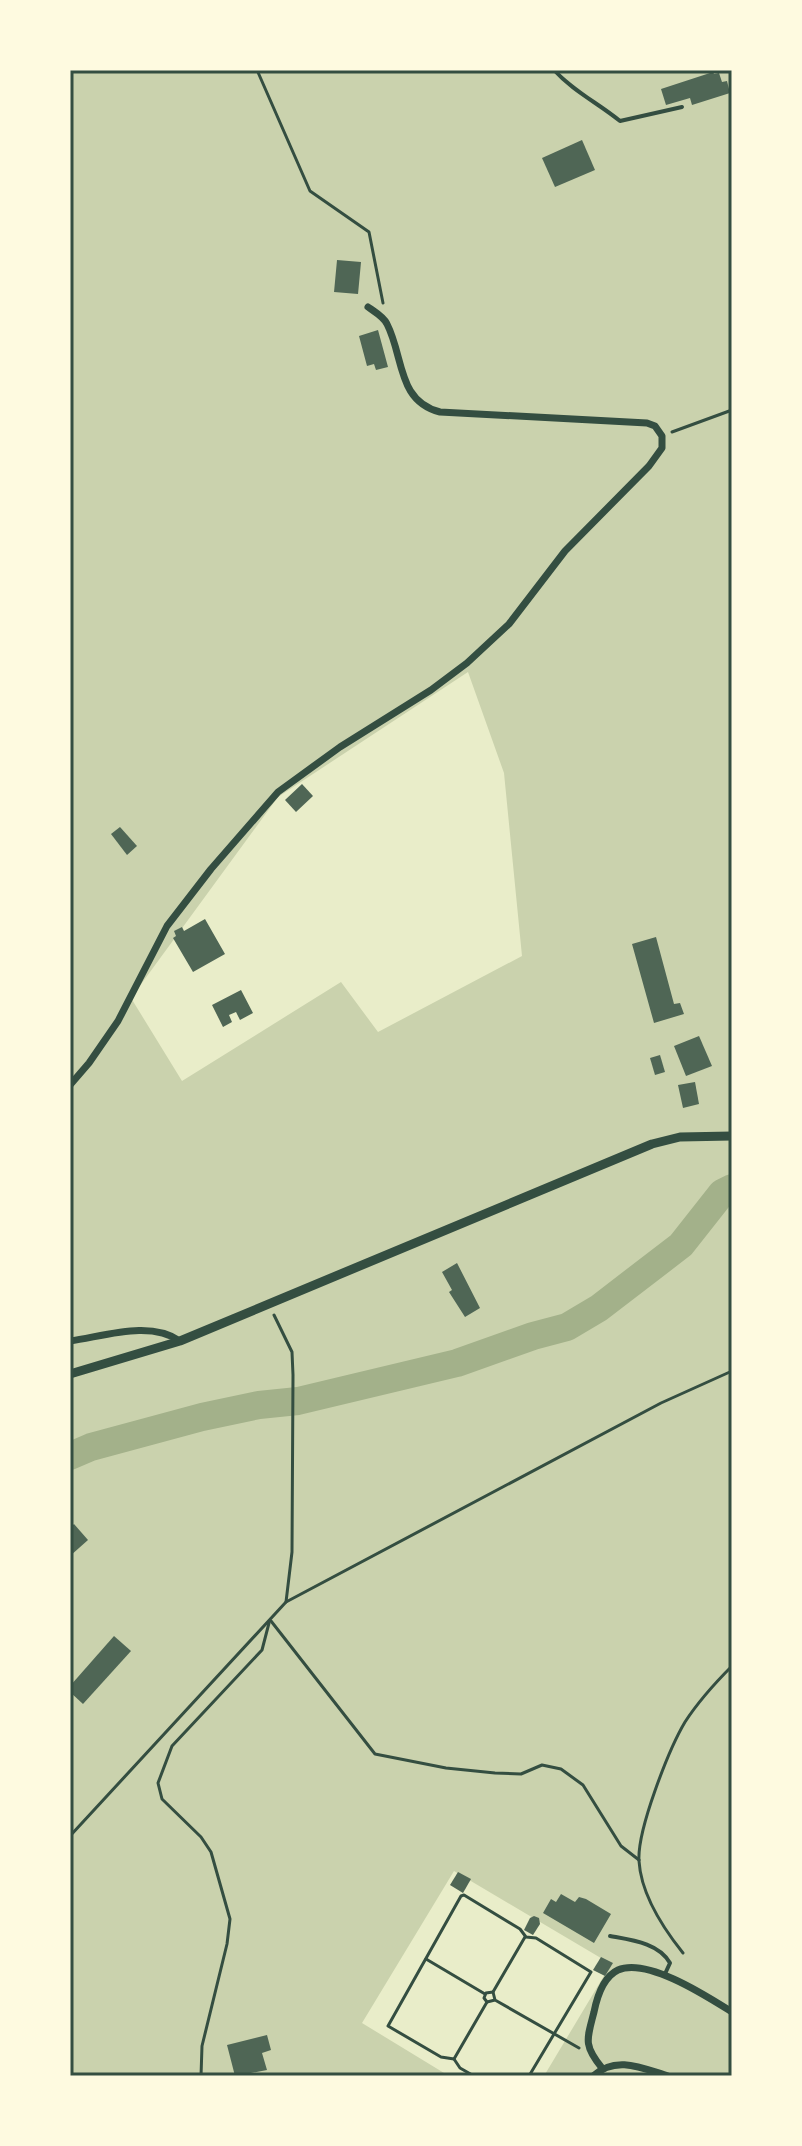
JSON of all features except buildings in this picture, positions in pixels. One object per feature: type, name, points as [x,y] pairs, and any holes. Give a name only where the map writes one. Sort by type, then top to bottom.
[{"type":"street","points":[[70,1085],[118,1021],[167,926],[278,792],[340,747],[431,690],[491,641],[509,624],[565,551],[649,466],[662,448],[662,436],[655,426],[647,423],[428,409],[417,402],[409,389],[386,321],[368,307]]},
{"type":"street","points":[[70,1374],[180,1341],[652,1144],[680,1137],[732,1136]]},
{"type":"street","points":[[70,1341],[140,1330],[167,1332],[180,1341]]},
{"type":"street","points":[[602,2068],[588,2052],[587,2043],[597,1999],[606,1980],[619,1970],[641,1969],[664,1976],[699,1991],[732,2012]]},
{"type":"street","points":[[593,2076],[602,2068],[617,2063],[668,2076]]},
{"type":"lane","points":[[554,70],[570,87],[620,121],[682,107]]},
{"type":"lane","points":[[610,1936],[629,1939],[664,1953],[670,1963],[664,1976]]},
{"type":"path","points":[[257,70],[310,191],[369,232],[386,321]]},
{"type":"path","points":[[662,436],[732,410]]},
{"type":"path","points":[[268,1304],[292,1352],[292,1552],[286,1602]]},
{"type":"path","points":[[70,1836],[286,1602],[661,1403],[732,1371]]},
{"type":"path","points":[[270,1619],[375,1754],[446,1768],[495,1773],[521,1774],[542,1765],[561,1769],[583,1785],[621,1846],[639,1860]]},
{"type":"path","points":[[201,2076],[202,2046],[227,1944],[230,1919],[211,1852],[201,1837],[162,1799],[158,1783],[172,1746],[262,1650],[270,1619]]},
{"type":"path","points":[[683,1953],[660,1924],[639,1860],[646,1820],[685,1723],[715,1682],[732,1666]]},
{"type":"path","points":[[474,2076],[460,2068],[454,2059],[441,2057],[388,2026],[464,1895],[520,1929],[526,1937],[536,1938],[591,1972],[529,2076]]},
{"type":"path","points":[[426,1959],[485,1994],[493,1992],[526,1937]]},
{"type":"path","points":[[493,1992],[495,2000]]},
{"type":"path","points":[[454,2059],[487,2002],[485,1994]]},
{"type":"path","points":[[487,2002],[495,2000],[588,2052]]},
{"type":"green space","points":[[70,70],[732,70],[732,2076],[544,2076],[611,1964],[454,1871],[362,2023],[449,2076],[70,2076]],"holes":[[[468,672],[504,773],[522,956],[378,1032],[341,982],[182,1081],[131,998],[278,797]]]},
{"type":"waterway","points":[[70,1456],[91,1447],[202,1417],[259,1405],[298,1401],[457,1363],[567,1327],[599,1308],[681,1245],[722,1193],[732,1188]]}]
